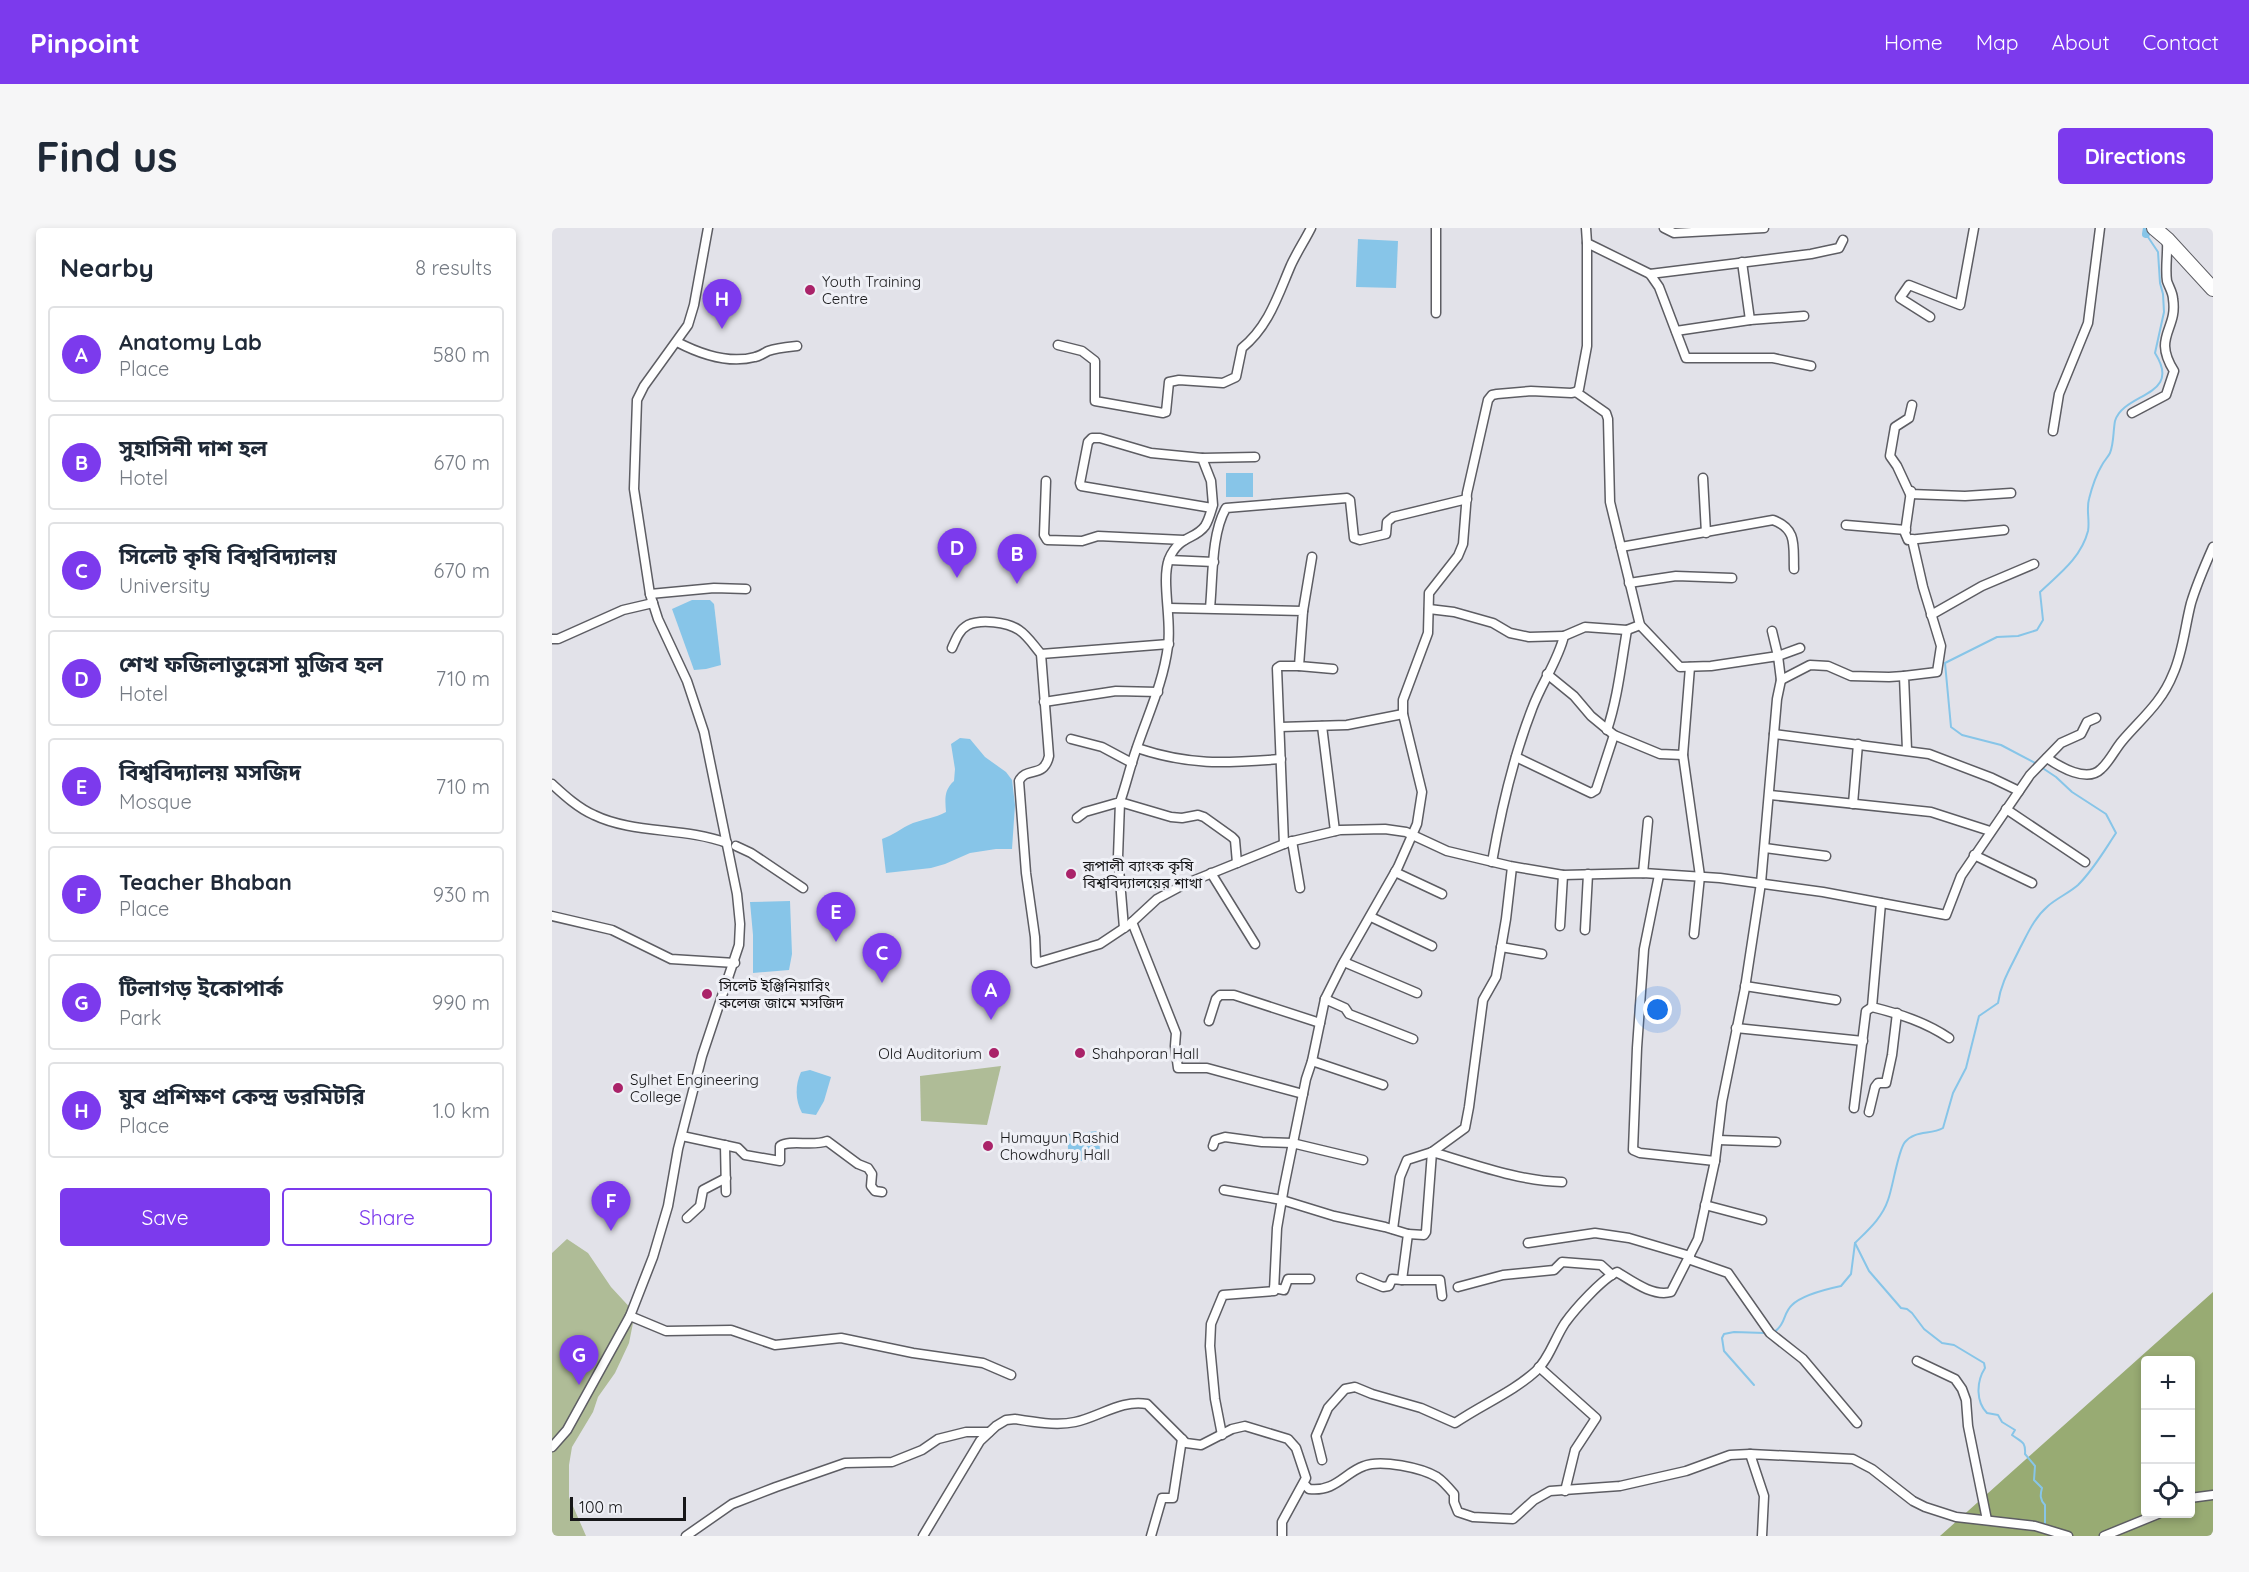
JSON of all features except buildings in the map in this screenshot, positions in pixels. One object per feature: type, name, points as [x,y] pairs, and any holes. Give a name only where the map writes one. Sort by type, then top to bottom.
[{"type":"main road","points":[[2154,228],[2213,289]]},
{"type":"street","points":[[552,1447],[567,1430],[630,1316],[653,1257],[668,1206],[682,1136],[702,1056],[735,963],[739,945],[740,924],[737,894],[704,732],[687,681],[658,619],[652,598],[634,489],[637,400],[644,386],[688,325],[708,228]]},
{"type":"street","points":[[1058,345],[1082,351],[1095,361],[1095,401],[1167,412],[1168,382],[1179,380],[1223,383],[1236,377],[1242,348],[1250,342],[1272,313],[1292,263],[1311,228]]},
{"type":"street","points":[[1436,228],[1436,313]]},
{"type":"street","points":[[1576,393],[1585,368],[1587,346],[1585,228]]},
{"type":"street","points":[[1664,228],[1674,233],[1764,228]]},
{"type":"street","points":[[1930,317],[1900,298],[1909,285],[1960,305],[1974,228]]},
{"type":"street","points":[[2053,431],[2059,394],[2088,323],[2100,228]]},
{"type":"street","points":[[2132,413],[2166,395],[2174,370],[2165,357],[2164,350],[2174,300],[2167,280],[2167,239]]},
{"type":"street","points":[[1650,274],[1812,254],[1839,248],[1843,240]]},
{"type":"street","points":[[1587,243],[1650,274],[1659,287],[1686,358],[1773,358],[1811,366]]},
{"type":"street","points":[[1742,262],[1750,320]]},
{"type":"street","points":[[1676,331],[1750,320],[1804,316]]},
{"type":"street","points":[[677,342],[694,351],[715,357],[745,359],[758,357],[769,351],[797,346]]},
{"type":"street","points":[[1222,1435],[1215,1400],[1210,1346],[1211,1324],[1223,1295],[1274,1291],[1277,1228],[1292,1143],[1325,999],[1414,835],[1422,792],[1403,714],[1403,700],[1428,633],[1429,593],[1458,556],[1463,544],[1467,499],[1488,400],[1492,395],[1531,391],[1576,393],[1606,413],[1610,502],[1640,625],[1680,667],[1711,666],[1778,656],[1800,648]]},
{"type":"street","points":[[1912,405],[1909,418],[1895,427],[1890,456],[1911,490],[1906,530],[1908,540],[2004,530]]},
{"type":"street","points":[[1212,508],[1081,486],[1088,442],[1092,438],[1100,438],[1151,453],[1202,458],[1255,457]]},
{"type":"street","points":[[1202,458],[1211,481],[1212,508],[1205,527],[1178,544],[1169,560],[1169,644],[1158,692],[1120,802],[1118,857],[1128,925],[1176,1033],[1178,1068],[1206,1068],[1303,1094]]},
{"type":"street","points":[[1703,478],[1706,534]]},
{"type":"street","points":[[1046,481],[1044,535],[1047,540],[1082,541],[1098,536],[1184,540]]},
{"type":"street","points":[[1911,490],[1965,496],[2011,493]]},
{"type":"street","points":[[1210,608],[1221,516],[1226,508],[1347,498],[1350,500],[1354,538],[1360,540],[1386,534],[1387,522],[1393,517],[1467,499]]},
{"type":"street","points":[[1621,548],[1768,521],[1782,523],[1792,535],[1794,569]]},
{"type":"street","points":[[1846,525],[1906,530]]},
{"type":"street","points":[[1781,680],[1810,664],[1828,666],[1851,676],[1889,677],[1937,672],[1941,646],[1912,539]]},
{"type":"street","points":[[2047,758],[2056,765],[2085,775],[2093,775],[2101,769],[2127,736],[2153,710],[2174,674],[2191,603],[2213,547]]},
{"type":"street","points":[[1299,666],[1303,611],[1312,557]]},
{"type":"street","points":[[1169,560],[1214,562]]},
{"type":"street","points":[[1931,615],[1982,586],[2034,564]]},
{"type":"street","points":[[1629,583],[1676,576],[1732,578]]},
{"type":"street","points":[[552,639],[558,639],[652,598],[714,588],[746,589]]},
{"type":"street","points":[[1169,608],[1303,611]]},
{"type":"street","points":[[1429,609],[1454,612],[1493,623],[1510,633],[1529,637],[1564,636],[1585,627],[1627,630],[1640,625]]},
{"type":"street","points":[[952,648],[958,633],[968,625],[990,623],[1018,629],[1041,654],[1048,762],[1042,770],[1025,774],[1019,781],[1036,963],[1100,944],[1128,925],[1157,899],[1211,873],[1288,843],[1335,831],[1385,829],[1406,832],[1447,851],[1512,867],[1563,875],[1643,873],[1761,882],[1946,915],[1960,876],[2030,775],[2061,743],[2081,734],[2088,722],[2096,718]]},
{"type":"street","points":[[1516,758],[1591,793],[1596,790],[1618,696],[1617,683],[1627,630]]},
{"type":"street","points":[[1322,1460],[1316,1436],[1328,1408],[1345,1389],[1354,1387],[1421,1408],[1455,1424],[1479,1406],[1503,1394],[1539,1367],[1565,1323],[1607,1277],[1617,1272],[1640,1286],[1666,1293],[1671,1292],[1698,1239],[1716,1161],[1722,1102],[1745,986],[1761,882],[1781,680],[1772,631]]},
{"type":"street","points":[[1492,862],[1506,791],[1532,707],[1564,636]]},
{"type":"street","points":[[1041,654],[1169,644]]},
{"type":"street","points":[[1300,888],[1288,843],[1277,668],[1299,666],[1332,669]]},
{"type":"street","points":[[1690,667],[1683,755],[1700,876],[1694,934]]},
{"type":"street","points":[[1547,674],[1574,696],[1591,716],[1611,732],[1660,754],[1683,755]]},
{"type":"street","points":[[1904,675],[1907,750]]},
{"type":"street","points":[[1044,702],[1116,691],[1158,692]]},
{"type":"street","points":[[1280,727],[1359,724],[1403,714]]},
{"type":"street","points":[[1322,726],[1335,831]]},
{"type":"street","points":[[1774,734],[1929,754],[1956,763],[2019,791]]},
{"type":"street","points":[[1071,739],[1102,747],[1132,762]]},
{"type":"street","points":[[1853,804],[1858,744]]},
{"type":"street","points":[[1137,748],[1162,756],[1200,763],[1281,759]]},
{"type":"street","points":[[552,784],[581,808],[606,820],[671,832],[690,832],[727,843]]},
{"type":"street","points":[[1770,795],[1931,812],[1990,831]]},
{"type":"street","points":[[1077,818],[1084,812],[1120,802],[1171,817],[1182,818],[1198,815],[1232,837],[1237,863]]},
{"type":"street","points":[[2006,809],[2085,862]]},
{"type":"street","points":[[1643,873],[1648,821]]},
{"type":"street","points":[[736,846],[760,858],[803,888]]},
{"type":"street","points":[[1765,848],[1826,856]]},
{"type":"street","points":[[1974,855],[2032,883]]},
{"type":"street","points":[[1393,1229],[1400,1177],[1407,1160],[1432,1152],[1465,1128],[1483,1000],[1496,977],[1512,867]]},
{"type":"street","points":[[1395,872],[1442,894]]},
{"type":"street","points":[[1211,873],[1256,944]]},
{"type":"street","points":[[1585,930],[1588,874]]},
{"type":"street","points":[[1560,926],[1563,875]]},
{"type":"street","points":[[1659,875],[1644,949],[1633,1150],[1640,1153],[1716,1161]]},
{"type":"street","points":[[1872,1007],[1881,903]]},
{"type":"street","points":[[552,916],[612,930],[671,959],[735,963]]},
{"type":"street","points":[[1371,917],[1432,946]]},
{"type":"street","points":[[1501,947],[1542,954]]},
{"type":"street","points":[[1344,962],[1417,993]]},
{"type":"street","points":[[1745,986],[1836,1000]]},
{"type":"street","points":[[1209,1022],[1215,999],[1220,995],[1234,995],[1320,1023]]},
{"type":"street","points":[[1325,999],[1346,1008],[1349,1014],[1413,1039]]},
{"type":"street","points":[[1854,1108],[1866,1011],[1872,1007],[1897,1013],[1930,1026],[1949,1038]]},
{"type":"street","points":[[1869,1112],[1875,1087],[1878,1083],[1886,1083],[1897,1013]]},
{"type":"street","points":[[1736,1028],[1863,1041]]},
{"type":"street","points":[[1312,1061],[1383,1085]]},
{"type":"street","points":[[682,1136],[738,1148],[745,1155],[780,1161],[780,1146],[784,1143],[810,1145],[826,1141],[858,1164],[868,1168],[872,1174],[872,1185],[875,1191],[882,1192]]},
{"type":"street","points":[[1213,1146],[1215,1140],[1225,1137],[1292,1143],[1363,1160]]},
{"type":"street","points":[[1718,1140],[1776,1142]]},
{"type":"street","points":[[726,1145],[726,1192]]},
{"type":"street","points":[[1432,1152],[1504,1173],[1546,1182],[1562,1182]]},
{"type":"street","points":[[1224,1190],[1282,1200],[1334,1216],[1408,1234],[1424,1235],[1432,1152]]},
{"type":"street","points":[[687,1218],[700,1206],[703,1190],[726,1178]]},
{"type":"street","points":[[1706,1205],[1762,1220]]},
{"type":"street","points":[[1528,1244],[1595,1233],[1629,1238],[1689,1257],[1728,1273],[1770,1333],[1803,1359],[1857,1423]]},
{"type":"street","points":[[1402,1280],[1408,1234]]},
{"type":"street","points":[[1458,1287],[1503,1275],[1554,1270],[1562,1262],[1601,1265],[1612,1275]]},
{"type":"street","points":[[1361,1278],[1383,1287],[1389,1286],[1392,1279],[1440,1280],[1442,1296]]},
{"type":"street","points":[[1274,1288],[1284,1290],[1288,1279],[1310,1279]]},
{"type":"street","points":[[630,1316],[666,1331],[730,1330],[775,1345],[841,1338],[913,1353],[983,1363],[1011,1375]]},
{"type":"street","points":[[1917,1361],[1955,1379],[1962,1389],[1966,1400],[1968,1426],[1987,1520]]},
{"type":"street","points":[[1539,1367],[1596,1418],[1575,1450],[1565,1491]]},
{"type":"street","points":[[923,1536],[980,1441],[1006,1420],[1074,1423],[1123,1405],[1139,1403],[1147,1404],[1186,1443],[1201,1445],[1232,1429],[1245,1426],[1288,1439],[1296,1448],[1306,1479],[1282,1522],[1282,1536]]},
{"type":"street","points":[[686,1536],[732,1504],[815,1473],[845,1463],[892,1462],[922,1450],[938,1439],[966,1432],[990,1432]]},
{"type":"street","points":[[1151,1536],[1162,1498],[1173,1498],[1182,1439]]},
{"type":"street","points":[[1750,1454],[1764,1496],[1762,1536]]},
{"type":"street","points":[[1304,1484],[1309,1489],[1317,1490],[1334,1485],[1364,1466],[1379,1464],[1406,1466],[1438,1477],[1454,1494],[1458,1512],[1473,1517],[1513,1519],[1550,1491],[1620,1486],[1686,1471],[1730,1455],[1853,1459],[1872,1469],[1913,1501],[1925,1507],[1956,1517],[2035,1526],[2068,1536]]},
{"type":"street","points":[[2195,1497],[2213,1495]]},
{"type":"street","points":[[2103,1536],[2148,1518]]},
{"type":"green space","points":[[1001,1066],[987,1125],[921,1121],[920,1076]]},
{"type":"green space","points":[[567,1239],[588,1253],[611,1287],[635,1313],[629,1343],[615,1373],[598,1397],[593,1412],[572,1447],[569,1465],[569,1497],[586,1536],[552,1536],[552,1253]]},
{"type":"green space","points":[[2213,1292],[2213,1536],[1940,1536],[2141,1356],[2141,1518],[2195,1518],[2195,1356],[2141,1356]]},
{"type":"water","points":[[1358,239],[1398,241],[1396,288],[1356,287]]},
{"type":"water","points":[[1226,473],[1253,473],[1253,497],[1226,497]]},
{"type":"water","points":[[692,600],[710,600],[714,604],[721,665],[694,670],[672,609]]},
{"type":"water","points":[[960,738],[970,739],[985,757],[1006,772],[1012,780],[1015,805],[1012,849],[970,853],[931,868],[886,873],[882,839],[913,823],[946,812],[946,795],[954,781],[955,769],[951,744]]},
{"type":"water","points":[[790,901],[792,954],[789,970],[753,973],[750,902]]},
{"type":"water","points":[[810,1070],[831,1077],[824,1101],[816,1115],[802,1113],[797,1098],[801,1072]]},
{"type":"water","points":[[1098,1131],[1101,1159],[1069,1162],[1067,1134]]},
{"type":"waterway","points":[[2146,234],[2147,228]]},
{"type":"waterway","points":[[2037,764],[2001,745],[1962,735],[1951,727],[1945,663],[1997,637],[2018,636],[2037,630],[2043,620],[2040,592],[2068,565],[2085,541],[2088,531],[2089,499],[2098,473],[2111,449],[2115,421],[2120,412],[2149,393],[2162,378],[2162,367],[2155,353],[2164,312],[2163,294],[2158,252],[2146,234]]},
{"type":"waterway","points":[[1774,1332],[1781,1326],[1789,1308],[1796,1301],[1841,1286],[1851,1274],[1855,1243],[1874,1223],[1885,1206],[1902,1146],[1913,1136],[1943,1128],[1953,1093],[1966,1068],[1979,1016],[1998,1003],[2001,988],[2032,926],[2048,906],[2084,879],[2116,833],[2106,814],[2072,792],[2041,767]]},
{"type":"waterway","points":[[1855,1243],[1869,1271],[1901,1308],[1912,1313],[1924,1329],[1942,1343],[1954,1345],[1984,1363],[1985,1368],[1979,1385],[1979,1398],[1987,1413],[1998,1415],[2002,1422],[2015,1430],[2012,1435],[2024,1444],[2025,1454],[2035,1466],[2034,1480],[2042,1488],[2045,1526]]},
{"type":"waterway","points":[[1754,1385],[1724,1351],[1722,1338],[1724,1334],[1734,1332],[1765,1333]]},
{"type":"place","name":"Youth Training Centre","points":[[810,290]]},
{"type":"place","name":"যুব প্রশিক্ষণ কেন্দ্র ডরমিটরি","points":[[722,329]]},
{"type":"place","name":"শেখ ফজিলাতুন্নেসা মুজিব হল","points":[[957,578]]},
{"type":"place","name":"সুহাসিনী দাশ হল","points":[[1017,584]]},
{"type":"place","name":"রূপালী ব্যাংক কৃষি বিশ্ববিদ্যালয়ের শাখা","points":[[1071,874]]},
{"type":"place","name":"বিশ্ববিদ্যালয় মসজিদ","points":[[836,942]]},
{"type":"place","name":"সিলেট কৃষি বিশ্ববিদ্যালয়","points":[[882,983]]},
{"type":"place","name":"সিলেট ইঞ্জিনিয়ারিং কলেজ জামে মসজিদ","points":[[707,994]]},
{"type":"place","name":"Anatomy Lab","points":[[991,1020]]},
{"type":"place","name":"Old Auditorium","points":[[994,1053]]},
{"type":"place","name":"Shahporan Hall","points":[[1080,1053]]},
{"type":"place","name":"Sylhet Engineering College","points":[[618,1088]]},
{"type":"place","name":"Humayun Rashid Chowdhury Hall","points":[[988,1146]]},
{"type":"place","name":"Teacher Bhaban","points":[[611,1231]]},
{"type":"place","name":"টিলাগড় ইকোপার্ক","points":[[579,1385]]}]
